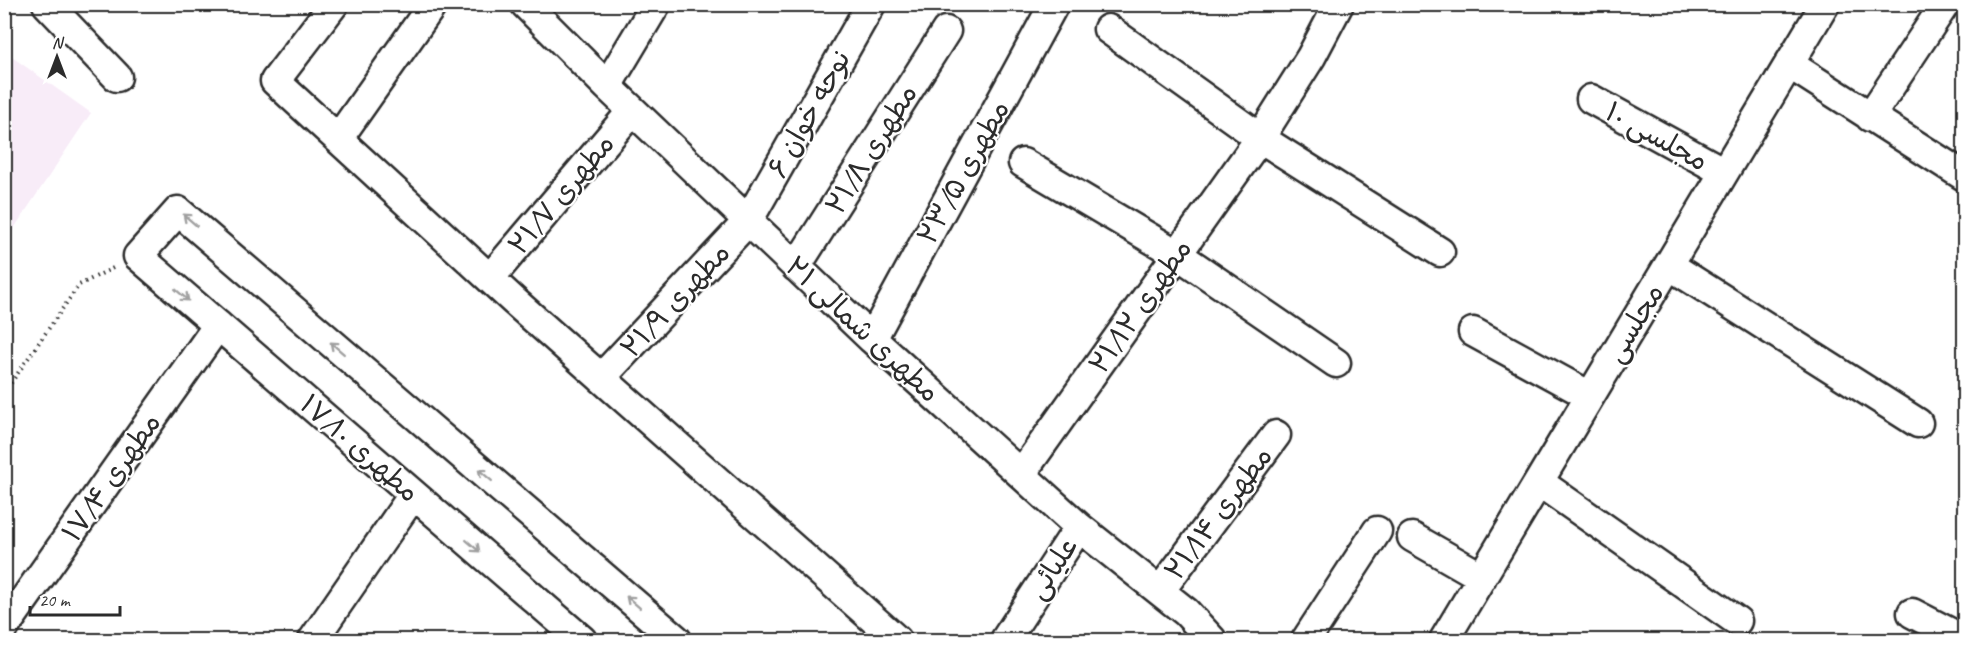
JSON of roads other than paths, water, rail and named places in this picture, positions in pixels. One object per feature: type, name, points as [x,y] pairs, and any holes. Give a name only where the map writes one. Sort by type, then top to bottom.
[{"type":"street","points":[[47,4],[117,77]]},
{"type":"street","points":[[334,4],[275,81],[601,378],[897,640]]},
{"type":"street","points":[[338,140],[433,4]]},
{"type":"street","name":"مطهری شمالی ۲۱","points":[[525,4],[632,111],[872,339],[1078,527],[1186,612],[1212,640]]},
{"type":"street","points":[[607,86],[656,4]]},
{"type":"street","name":"نوحه خوان ۶","points":[[748,222],[870,4]]},
{"type":"street","name":"مطهری ۲۳/۵","points":[[872,339],[1054,4]]},
{"type":"street","name":"مطهری ۲۱/۱۲","points":[[1021,474],[1260,138],[1311,57],[1339,4]]},
{"type":"street","name":"مجلسی","points":[[1444,640],[1825,4]]},
{"type":"street","points":[[1870,117],[1945,4]]},
{"type":"street","points":[[1107,29],[1260,138],[1440,252]]},
{"type":"street","name":"مطهری ۲۱/۸","points":[[796,267],[946,31]]},
{"type":"street","points":[[1789,64],[1965,176]]},
{"type":"street","name":"مجلسی ۱۰","points":[[1591,99],[1724,172]]},
{"type":"street","name":"مطهری ۲۱/۷","points":[[490,278],[632,111]]},
{"type":"street","points":[[1023,163],[1177,254],[1336,363]]},
{"type":"street","name":"مطهری ۱۷/۱۰","points":[[582,640],[138,256],[178,211],[677,640]]},
{"type":"street","name":"مطهری ۲۱/۹","points":[[601,378],[748,222]]},
{"type":"street","points":[[1669,265],[1918,423]]},
{"type":"street","name":"مطهری ۱۷/۴","points":[[4,628],[218,325]]},
{"type":"street","points":[[1473,332],[1590,396]]},
{"type":"street","name":"مطهری ۲۱/۱۴","points":[[1160,591],[1276,435]]},
{"type":"street","points":[[1539,482],[1737,621]]},
{"type":"street","points":[[313,640],[413,495]]},
{"type":"street","name":"علیائی","points":[[1005,640],[1078,527]]},
{"type":"street","points":[[1306,640],[1377,531]]},
{"type":"street","points":[[1412,537],[1482,577]]},
{"type":"street","points":[[1912,613],[1965,640]]}]
